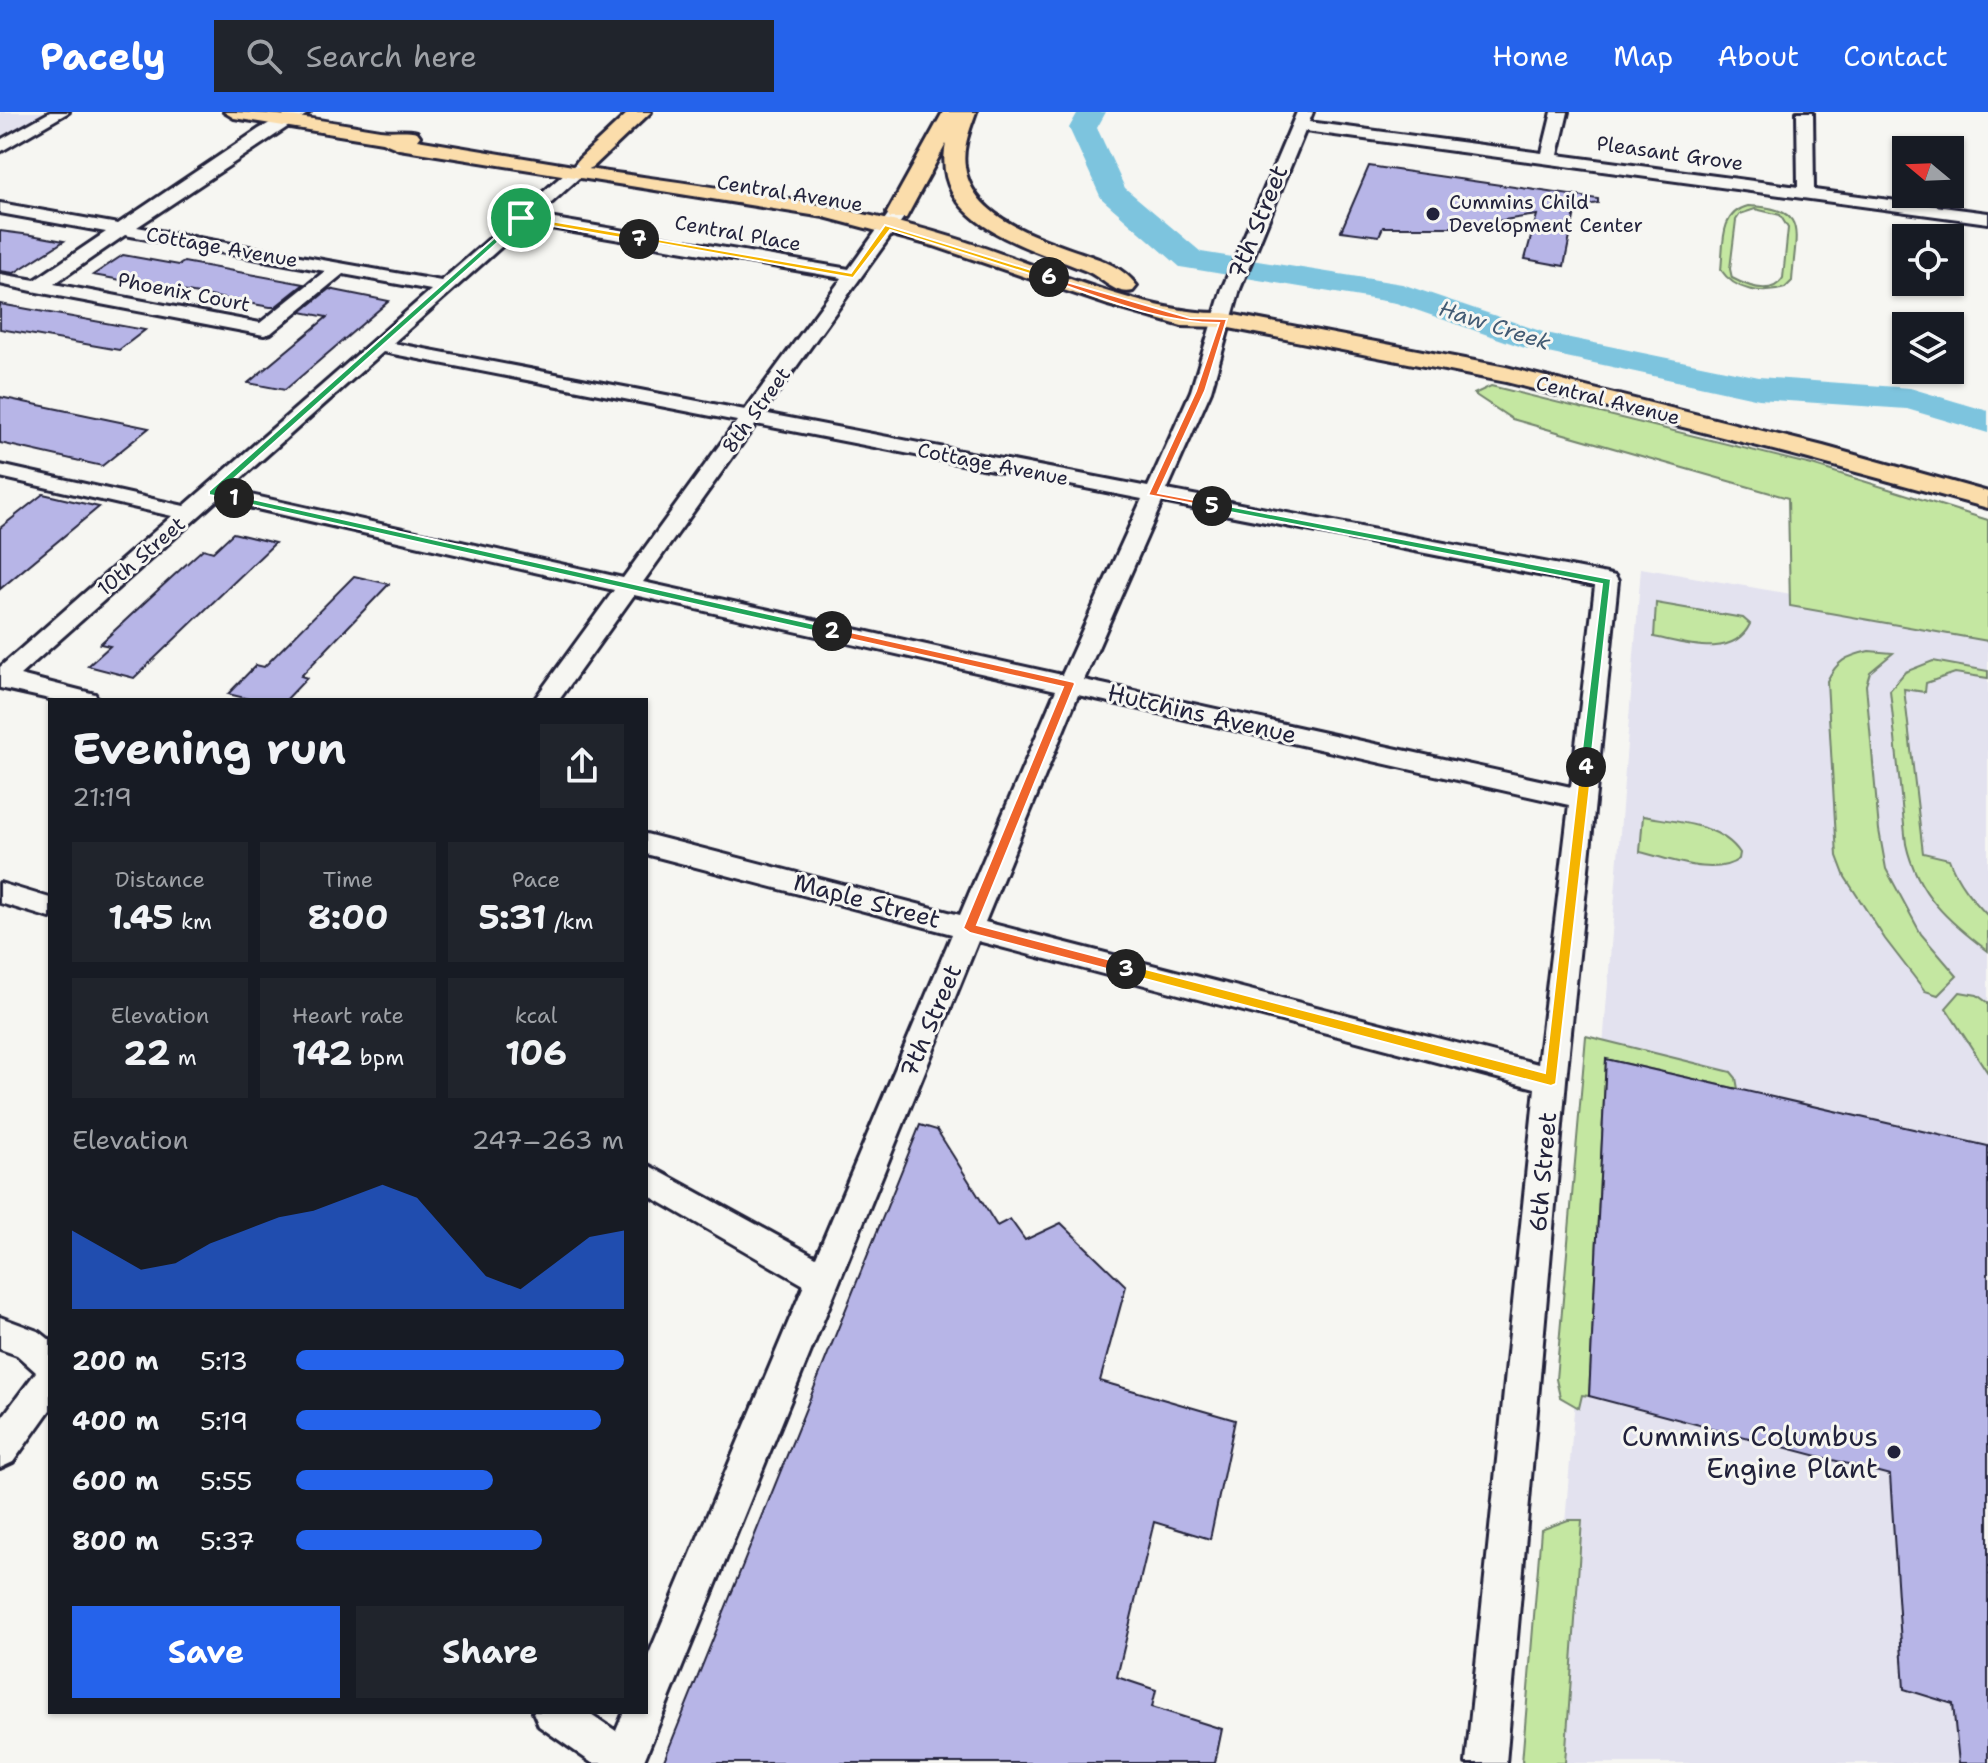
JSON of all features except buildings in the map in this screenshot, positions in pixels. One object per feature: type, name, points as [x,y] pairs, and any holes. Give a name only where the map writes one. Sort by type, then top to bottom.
[{"type":"main road","name":"Central Avenue","points":[[234,112],[294,116],[388,137],[399,143],[580,168],[893,220],[1199,307],[1224,320]]},
{"type":"main road","name":"10th Street","points":[[580,168],[641,112]]},
{"type":"main road","name":"8th Street","points":[[893,220],[953,112]]},
{"type":"main road","points":[[966,112],[956,144],[954,168],[960,189],[978,210],[1002,228],[1025,239],[1106,270],[1125,286]]},
{"type":"main road","name":"Central Avenue","points":[[893,220],[942,241],[1116,300],[1190,321],[1224,320],[1506,375],[1814,452],[1988,500]]},
{"type":"street","points":[[0,147],[61,112]]},
{"type":"street","points":[[1549,158],[1560,112]]},
{"type":"street","points":[[1805,112],[1806,193]]},
{"type":"street","points":[[37,287],[294,116]]},
{"type":"street","name":"Pleasant Grove","points":[[1301,118],[1549,158],[1988,218]]},
{"type":"street","name":"7th Street","points":[[648,1703],[1070,684],[1201,391],[1231,289],[1301,118]]},
{"type":"street","name":"10th Street","points":[[1,680],[580,168]]},
{"type":"street","name":"Cottage Avenue","points":[[0,208],[444,287]]},
{"type":"street","name":"Central Place","points":[[521,218],[853,275]]},
{"type":"street","name":"8th Street","points":[[547,698],[893,220]]},
{"type":"street","name":"Phoenix Court","points":[[0,279],[264,329],[340,268]]},
{"type":"street","name":"Cottage Avenue","points":[[379,346],[1607,581]]},
{"type":"street","points":[[0,471],[190,514]]},
{"type":"street","name":"Hutchins Avenue","points":[[212,493],[1582,799]]},
{"type":"street","name":"6th Street","points":[[1486,1763],[1551,1080],[1607,581]]},
{"type":"street","points":[[1,680],[78,698]]},
{"type":"street","name":"Maple Street","points":[[648,845],[1551,1080]]},
{"type":"street","points":[[0,893],[48,907]]},
{"type":"street","points":[[648,1179],[824,1279]]},
{"type":"street","points":[[0,1333],[28,1343],[48,1360]]},
{"type":"street","points":[[0,1450],[48,1384]]},
{"type":"street","points":[[556,1714],[624,1762]]},
{"type":"street","name":"7th Street","points":[[624,1762],[643,1714]]},
{"type":"shaded area","points":[[0,112],[48,112],[0,140]]},
{"type":"shaded area","points":[[1988,534],[1988,1763],[1546,1763],[1641,568],[1791,594]]},
{"type":"green space","points":[[1748,206],[1768,208],[1790,218],[1796,236],[1792,281],[1785,288],[1750,290],[1734,283],[1721,270],[1725,231],[1732,215]],"holes":[[[1755,209],[1780,215],[1788,228],[1783,278],[1766,288],[1732,278],[1730,269],[1736,220],[1740,214]]]},
{"type":"green space","points":[[1491,386],[1812,465],[1988,520],[1988,641],[1790,606],[1788,498],[1512,419],[1474,394]]},
{"type":"green space","points":[[1656,603],[1743,618],[1750,624],[1742,635],[1720,646],[1693,645],[1654,637]]},
{"type":"green space","points":[[1869,651],[1893,653],[1870,672],[1866,685],[1879,830],[1886,869],[1921,934],[1957,976],[1938,995],[1925,991],[1885,939],[1845,877],[1837,856],[1827,681],[1843,660]]},
{"type":"green space","points":[[1933,661],[1988,671],[1988,678],[1955,673],[1926,683],[1925,692],[1904,689],[1923,853],[1949,859],[1965,889],[1988,916],[1988,951],[1948,918],[1926,892],[1906,844],[1890,690],[1905,672]]},
{"type":"green space","points":[[1643,816],[1682,822],[1721,835],[1740,853],[1739,859],[1717,867],[1704,867],[1640,852]]},
{"type":"green space","points":[[1960,992],[1977,995],[1988,1003],[1988,1073],[1946,1008]]},
{"type":"green space","points":[[1586,1036],[1731,1072],[1738,1089],[1606,1059],[1589,1396],[1582,1395],[1579,1408],[1560,1397],[1556,1379]]},
{"type":"green space","points":[[1568,1520],[1582,1520],[1565,1763],[1522,1763],[1541,1530]]},
{"type":"waterway","name":"Haw Creek","points":[[1092,112],[1083,128],[1112,192],[1191,260],[1402,294],[1537,341],[1759,388],[1910,399],[1988,422]]},
{"type":"place","name":"Cummins Child Development Center","points":[[1433,214]]},
{"type":"place","name":"Cummins Columbus Engine Plant","points":[[1894,1452]]},
{"type":"route","points":[[521,218],[853,275],[888,226],[1190,321],[1224,320],[1201,391],[1153,495],[1607,581],[1551,1080],[970,928],[1070,684],[212,493],[521,218]]}]
